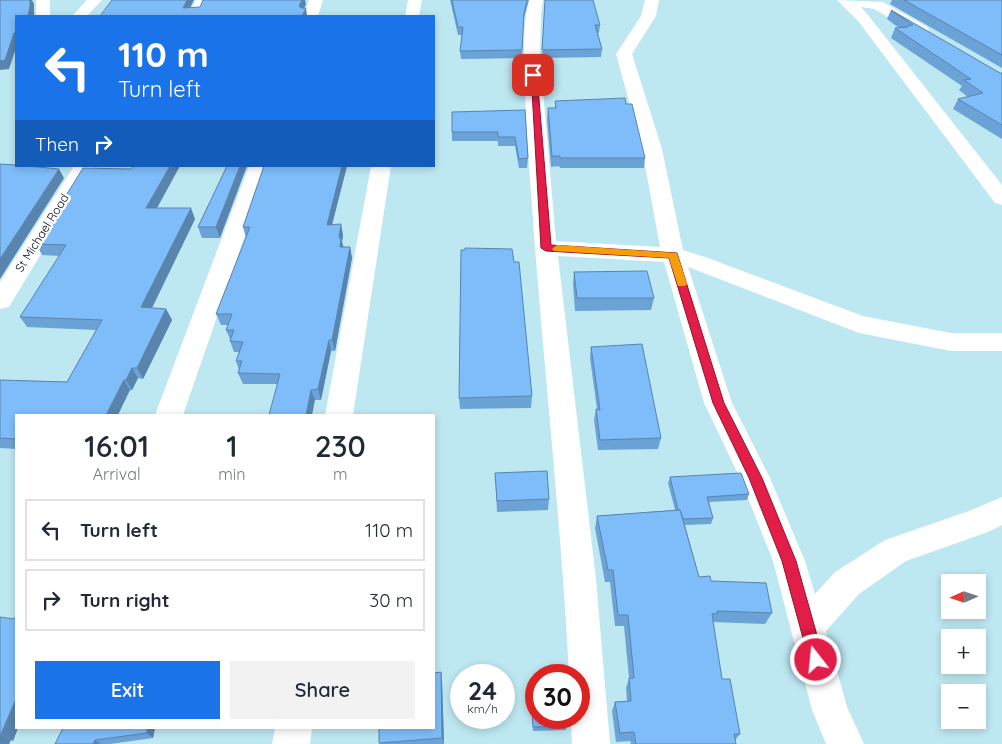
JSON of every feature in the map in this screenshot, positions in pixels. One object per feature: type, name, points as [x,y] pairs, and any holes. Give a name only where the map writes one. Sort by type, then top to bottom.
[{"type":"street","points":[[43,0],[43,15]]},
{"type":"street","points":[[80,15],[95,0]]},
{"type":"street","points":[[195,15],[203,0]]},
{"type":"street","points":[[311,15],[316,0]]},
{"type":"street","points":[[412,15],[415,0]]},
{"type":"street","points":[[536,0],[533,14],[532,56],[546,248],[553,333],[580,579],[591,744]]},
{"type":"street","points":[[652,0],[648,18],[642,29],[627,45],[624,54],[652,149],[673,255],[718,403],[755,478],[789,561],[830,710],[845,744]]},
{"type":"street","points":[[845,1],[878,5],[936,39]]},
{"type":"street","points":[[845,1],[863,18],[1002,199]]},
{"type":"street","name":"St Michael Road","points":[[0,301],[83,167]]},
{"type":"street","points":[[169,414],[200,334],[259,167]]},
{"type":"street","points":[[339,414],[381,167]]},
{"type":"street","points":[[546,248],[673,255],[700,263],[859,324],[951,342],[1002,342]]},
{"type":"street","points":[[807,627],[846,583],[896,550],[977,522],[1002,510]]},
{"type":"street","points":[[291,744],[294,729]]},
{"type":"building","points":[[0,0],[30,0],[28,15],[15,15],[15,33],[5,60],[0,61]]},
{"type":"building","points":[[112,0],[187,0],[183,8],[200,7],[203,0],[302,0],[299,6],[306,8],[302,15],[101,15]]},
{"type":"building","points":[[452,0],[527,0],[524,13],[522,50],[460,51],[463,27],[458,27]]},
{"type":"building","points":[[545,0],[593,0],[600,25],[595,25],[602,49],[542,50]]},
{"type":"building","points":[[904,0],[1002,0],[1002,55]]},
{"type":"building","points":[[891,10],[1002,73],[1002,125],[958,99],[983,93],[964,80],[971,79],[895,28],[913,25]]},
{"type":"building","points":[[625,98],[626,104],[632,104],[645,158],[560,158],[560,156],[552,156],[548,108],[556,108],[555,101]]},
{"type":"building","points":[[525,110],[528,158],[519,159],[515,137],[498,137],[498,132],[452,132],[452,112]]},
{"type":"building","points":[[0,164],[15,165],[15,167],[59,169],[0,259]]},
{"type":"building","points":[[132,167],[169,167],[146,208],[191,208],[141,307],[166,309],[137,368],[132,368],[126,380],[124,380],[107,414],[15,414],[15,439],[0,438],[0,380],[67,382],[102,320],[20,317],[66,245],[36,244],[83,168],[131,169]]},
{"type":"building","points":[[227,167],[240,167],[216,227],[198,227]]},
{"type":"building","points":[[264,167],[342,167],[327,225],[341,224],[340,247],[350,247],[332,340],[329,340],[318,389],[311,390],[306,414],[269,414],[280,374],[238,373],[242,361],[236,361],[243,342],[230,341],[234,330],[226,330],[232,314],[216,314],[250,227],[243,227]]},
{"type":"building","points":[[465,248],[512,249],[514,262],[519,262],[532,396],[459,398],[461,250],[465,250]]},
{"type":"building","points":[[647,271],[654,298],[577,298],[574,272]]},
{"type":"building","points":[[642,344],[661,438],[600,440],[596,409],[600,410],[591,347]]},
{"type":"building","points":[[547,471],[549,499],[497,501],[495,473]]},
{"type":"building","points":[[741,473],[749,494],[707,497],[713,518],[683,519],[680,510],[678,510],[670,477]]},
{"type":"building","points":[[680,510],[699,577],[710,576],[711,581],[766,583],[772,613],[717,611],[718,613],[712,614],[722,679],[730,679],[740,734],[734,734],[736,744],[636,744],[634,732],[620,733],[615,702],[631,701],[629,678],[634,678],[628,615],[618,615],[613,570],[608,570],[597,516]]},
{"type":"building","points":[[0,617],[14,619],[15,618],[15,701],[0,734]]},
{"type":"building","points":[[441,672],[442,738],[379,743],[379,729],[435,729],[435,673]]},
{"type":"building","points":[[62,729],[147,729],[147,733],[95,740],[93,744],[55,744]]},
{"type":"slow traffic","points":[[557,249],[673,255],[682,284]]},
{"type":"route","points":[[533,75],[546,248],[673,255],[718,403],[755,478],[789,561],[816,660]]}]
